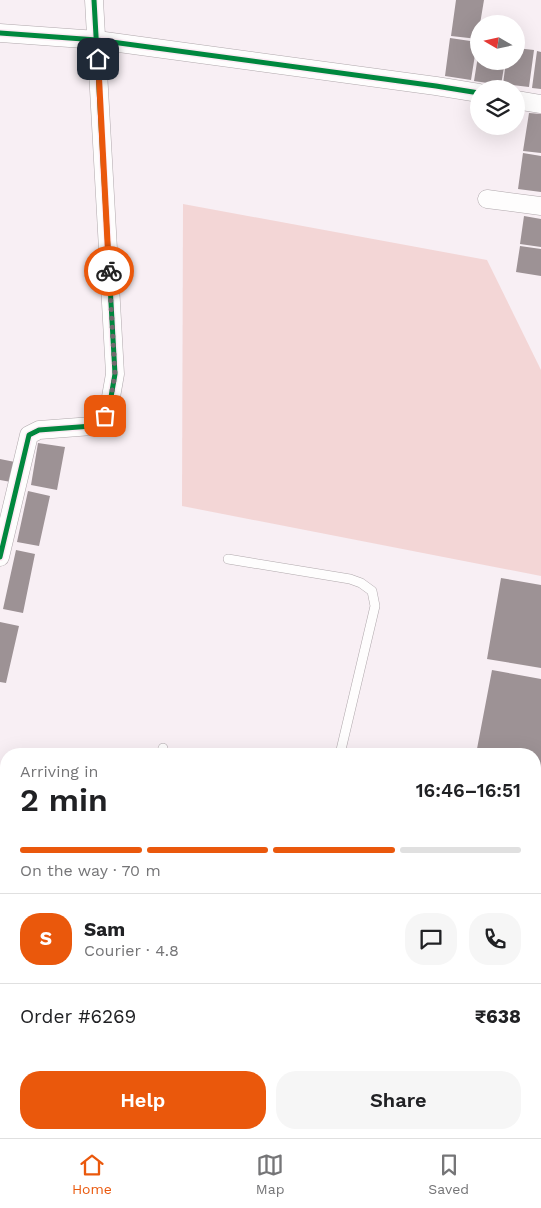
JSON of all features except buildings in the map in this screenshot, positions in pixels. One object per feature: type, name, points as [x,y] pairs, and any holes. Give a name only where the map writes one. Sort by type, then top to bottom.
[{"type":"street","points":[[0,557],[4,520],[29,435],[39,430],[92,426],[105,416],[115,374],[94,0]]},
{"type":"street","points":[[0,33],[97,40],[470,92]]},
{"type":"street","points":[[525,101],[541,104]]},
{"type":"street","points":[[487,199],[541,206]]},
{"type":"lane","points":[[228,559],[350,579],[361,583],[372,591],[375,606],[341,748]]},
{"type":"shaded area","points":[[183,204],[487,260],[541,370],[541,576],[182,506]]},
{"type":"cycle path","points":[[0,557],[29,435],[39,430],[92,426],[105,416],[115,374],[94,0]]},
{"type":"cycle path","points":[[0,33],[97,40],[470,92]]},
{"type":"way so far","points":[[105,416],[115,374],[109,271]]},
{"type":"route","points":[[98,59],[109,271]]}]
